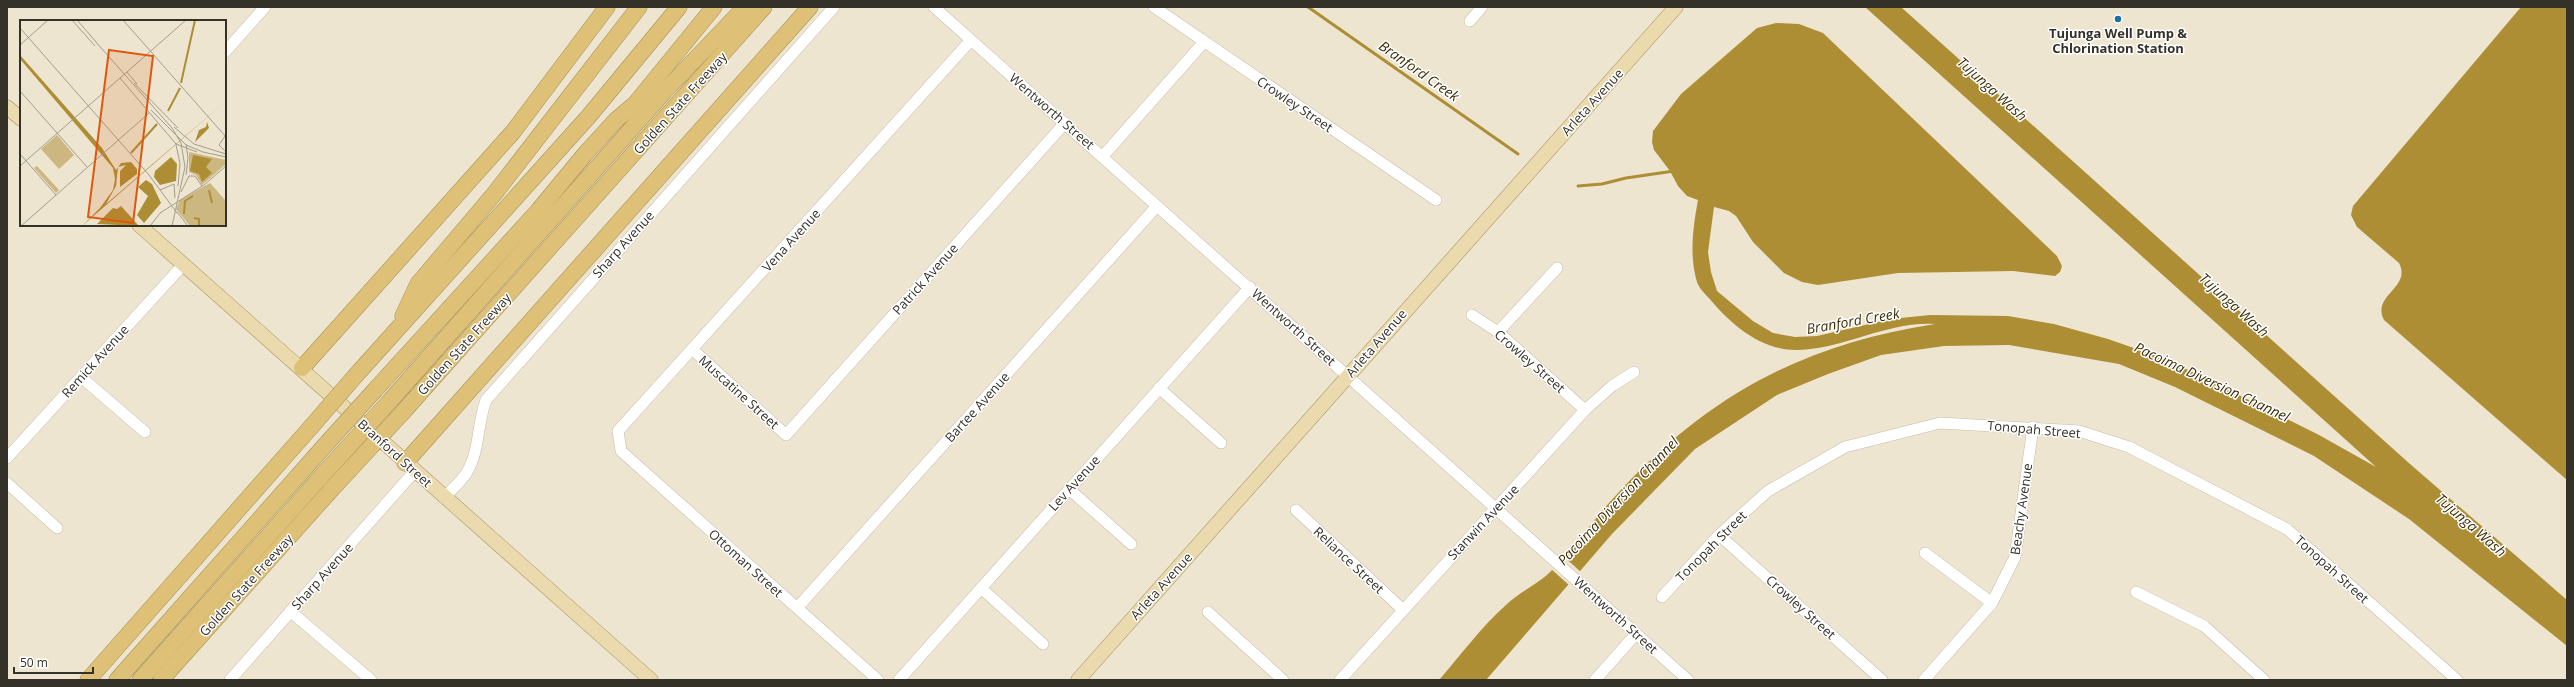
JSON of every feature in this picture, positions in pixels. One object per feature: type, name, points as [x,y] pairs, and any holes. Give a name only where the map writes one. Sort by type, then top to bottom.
[{"type":"highway","points":[[302,368],[513,132],[607,7]]},
{"type":"highway","points":[[397,330],[418,284],[495,193],[640,7]]},
{"type":"highway","points":[[88,680],[357,374],[589,116],[679,7]]},
{"type":"highway","points":[[118,680],[328,442],[538,211],[616,120],[629,99],[706,7]]},
{"type":"highway","points":[[616,120],[635,104],[714,7]]},
{"type":"highway","points":[[714,40],[736,7]]},
{"type":"highway","points":[[140,680],[664,92],[745,7]]},
{"type":"highway","name":"Golden State Freeway","points":[[161,680],[403,412],[764,7]]},
{"type":"highway","points":[[410,467],[810,7]]},
{"type":"main road","name":"Arleta Avenue","points":[[1078,680],[1676,7]]},
{"type":"main road","points":[[7,107],[20,118]]},
{"type":"main road","name":"Branford Street","points":[[141,226],[302,368],[444,498],[651,680]]},
{"type":"street","points":[[226,51],[265,7]]},
{"type":"street","name":"Sharp Avenue","points":[[444,498],[467,474],[477,446],[480,417],[486,400],[834,7]]},
{"type":"street","name":"Wentworth Street","points":[[934,7],[1064,123],[1104,156],[1157,206],[1250,286],[1496,509],[1688,680]]},
{"type":"street","name":"Crowley Street","points":[[1154,7],[1436,200]]},
{"type":"street","points":[[1470,21],[1482,7]]},
{"type":"street","name":"Vena Avenue","points":[[618,443],[618,431],[971,40]]},
{"type":"street","points":[[1104,156],[1204,42]]},
{"type":"street","name":"Patrick Avenue","points":[[786,435],[1064,123]]},
{"type":"street","name":"Bartee Avenue","points":[[797,608],[1157,206]]},
{"type":"street","name":"Remick Avenue","points":[[7,458],[184,265]]},
{"type":"street","points":[[1498,332],[1557,268]]},
{"type":"street","name":"Lev Avenue","points":[[899,680],[1250,286]]},
{"type":"street","name":"Crowley Street","points":[[1472,315],[1498,332],[1585,410]]},
{"type":"street","name":"Muscatine Street","points":[[692,350],[786,435]]},
{"type":"street","name":"Stanwin Avenue","points":[[1340,680],[1402,609],[1496,509],[1585,410],[1612,386],[1634,372]]},
{"type":"street","points":[[81,376],[145,432]]},
{"type":"street","points":[[1159,388],[1221,443]]},
{"type":"street","name":"Tonopah Street","points":[[1662,597],[1719,535],[1768,491],[1844,447],[1940,423],[2033,427],[2079,431],[2129,447],[2287,529],[2457,680]]},
{"type":"street","name":"Beachy Avenue","points":[[1924,680],[1992,603],[2015,557],[2033,427]]},
{"type":"street","name":"Ottoman Street","points":[[618,443],[621,451],[878,680]]},
{"type":"street","name":"Sharp Avenue","points":[[230,680],[290,611],[410,467]]},
{"type":"street","points":[[7,483],[57,528]]},
{"type":"street","points":[[1069,489],[1131,544]]},
{"type":"street","name":"Reliance Street","points":[[1296,510],[1402,609]]},
{"type":"street","name":"Crowley Street","points":[[1719,535],[1882,680]]},
{"type":"street","points":[[1925,553],[1992,603]]},
{"type":"street","points":[[981,588],[1043,644]]},
{"type":"street","points":[[2136,592],[2204,626],[2264,680]]},
{"type":"street","points":[[290,611],[371,680]]},
{"type":"street","points":[[1208,612],[1283,680]]},
{"type":"street","points":[[1595,680],[1636,634]]},
{"type":"water","points":[[1865,7],[1901,7],[2410,464],[2567,600],[2567,646],[2409,519],[2314,456],[2175,387],[2119,364],[2009,345],[1944,346],[1881,355],[1828,374],[1777,395],[1695,449],[1612,534],[1486,680],[1439,680],[1497,614],[1516,597],[1537,583],[1557,566],[1610,502],[1653,458],[1688,428],[1724,401],[1762,379],[1801,360],[1843,345],[1888,333],[1935,324],[1918,324],[1900,327],[1815,348],[1798,350],[1785,349],[1760,341],[1737,327],[1702,291],[1698,284],[1692,251],[1693,231],[1698,200],[1687,196],[1678,186],[1670,171],[1654,150],[1652,142],[1653,131],[1681,94],[1757,28],[1776,23],[1799,24],[1823,33],[2057,256],[2062,266],[2060,272],[2055,276],[2013,271],[1898,273],[1818,285],[1802,282],[1784,273],[1753,242],[1736,216],[1729,211],[1714,207],[1708,252],[1711,272],[1717,291],[1753,321],[1773,333],[1795,337],[1817,336],[1891,319],[1930,315],[2008,316],[2054,324],[2108,339],[2168,360],[2319,435],[2376,467]]},
{"type":"water","points":[[2521,7],[2567,7],[2567,480],[2384,320],[2381,311],[2383,304],[2397,285],[2402,272],[2399,263],[2357,227],[2351,215],[2353,206]]},
{"type":"pier","points":[[1562,555],[1582,573],[1570,586],[1550,568]]},
{"type":"waterway","name":"Branford Creek","points":[[1308,7],[1518,154]]},
{"type":"waterway","name":"Branford Creek","points":[[1578,186],[1602,184],[1626,178],[1674,171]]},
{"type":"place","name":"Tujunga Well Pump & Chlorination Station","points":[[2118,19]]},
{"type":"water label","name":"Tujunga Wash","points":[[1992,89]]},
{"type":"water label","name":"Tujunga Wash","points":[[2234,305]]},
{"type":"water label","name":"Pacoima Diversion Channel","points":[[2212,382]]},
{"type":"water label","name":"Pacoima Diversion Channel","points":[[1618,501]]},
{"type":"water label","name":"Tujunga Wash","points":[[2471,525]]}]
